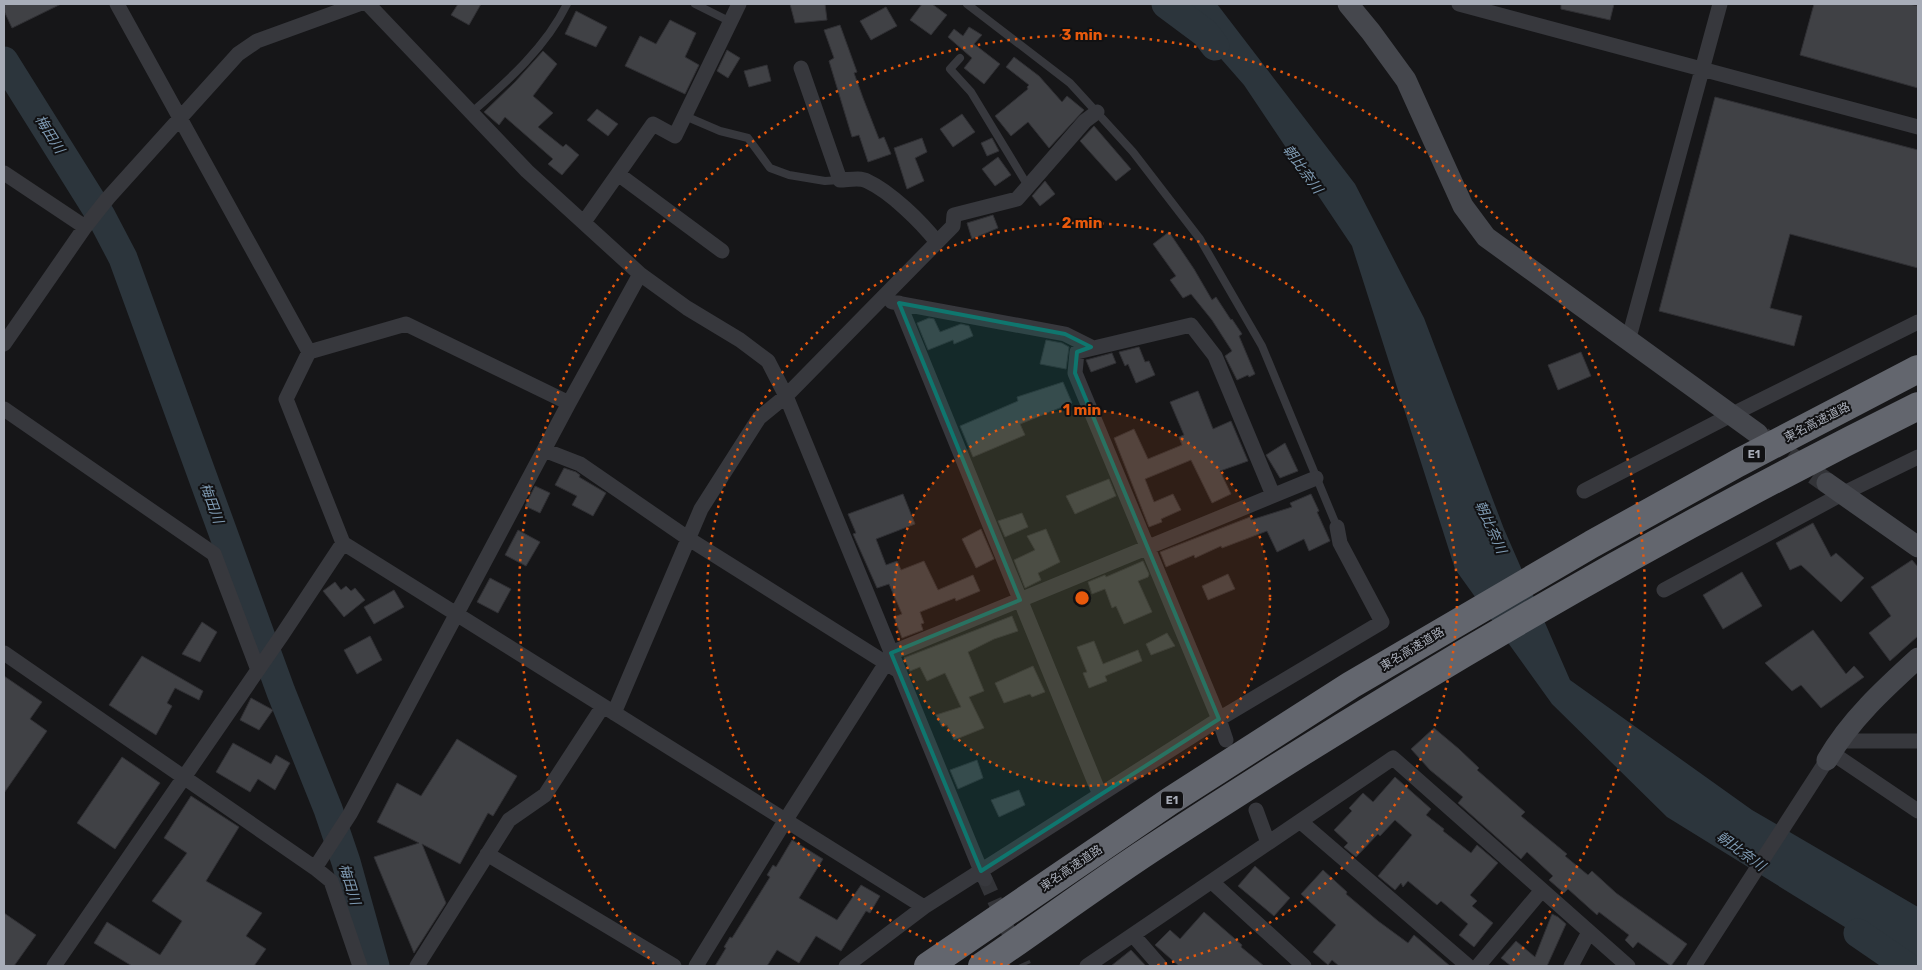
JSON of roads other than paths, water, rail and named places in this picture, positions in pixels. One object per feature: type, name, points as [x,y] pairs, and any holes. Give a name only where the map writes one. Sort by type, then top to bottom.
[{"type":"highway","name":"東名高速道路","points":[[928,966],[1170,801],[1351,684],[1592,544],[1738,463],[1918,370]]},
{"type":"highway","name":"E1","points":[[982,966],[1162,842],[1441,668],[1610,569],[1840,445],[1918,406]]},
{"type":"street","points":[[117,4],[309,352]]},
{"type":"street","points":[[4,344],[85,227],[108,198],[238,54],[257,41],[359,4]]},
{"type":"street","points":[[368,4],[527,171],[640,274],[687,308],[740,340],[768,361],[786,396],[891,662],[983,875]]},
{"type":"street","points":[[584,222],[652,124],[676,136],[740,4]]},
{"type":"street","points":[[1348,4],[1406,80],[1463,206],[1486,237],[1758,434]]},
{"type":"street","points":[[1459,4],[1918,127]]},
{"type":"street","points":[[1628,341],[1720,4]]},
{"type":"street","points":[[801,68],[840,180],[865,180],[893,198],[922,224],[937,242]]},
{"type":"street","points":[[417,966],[509,820],[545,795],[609,709],[701,509],[760,418],[786,396],[953,226],[954,216],[1016,198],[1085,121],[1097,112]]},
{"type":"street","points":[[4,173],[85,227]]},
{"type":"street","points":[[618,174],[722,251]]},
{"type":"street","points":[[315,868],[350,814],[569,403],[640,274]]},
{"type":"street","points":[[881,300],[1064,334],[1091,347]]},
{"type":"street","points":[[899,303],[1100,795]]},
{"type":"street","points":[[1584,491],[1918,322]]},
{"type":"street","points":[[569,403],[406,324],[309,352],[286,399],[342,543],[924,907]]},
{"type":"street","points":[[1226,740],[1148,546],[1075,373],[1077,352],[1091,347],[1191,325],[1215,356],[1273,495]]},
{"type":"street","points":[[4,409],[214,554],[258,670]]},
{"type":"street","points":[[544,450],[580,464],[688,539],[891,662]]},
{"type":"street","points":[[1664,590],[1835,488],[1918,457]]},
{"type":"street","points":[[696,966],[785,821],[891,662],[1020,600],[1316,478]]},
{"type":"street","points":[[1835,488],[1918,547]]},
{"type":"street","points":[[846,966],[924,907],[983,875],[1100,795],[1219,719],[1382,622],[1340,543],[1337,527]]},
{"type":"street","points":[[54,966],[282,635],[342,543]]},
{"type":"street","points":[[4,653],[315,868],[330,881],[360,966]]},
{"type":"street","points":[[1694,966],[1833,751],[1867,707],[1918,658]]},
{"type":"street","points":[[1833,751],[1918,741]]},
{"type":"street","points":[[1833,751],[1918,811]]},
{"type":"street","points":[[1087,966],[1393,758],[1628,966]]},
{"type":"street","points":[[1256,810],[1268,844]]},
{"type":"street","points":[[1301,822],[1468,966]]},
{"type":"street","points":[[488,854],[674,966]]},
{"type":"street","points":[[1212,882],[1304,966]]},
{"type":"street","points":[[1478,966],[1542,890]]},
{"type":"street","points":[[1571,966],[1589,932]]},
{"type":"street","points":[[1132,935],[1160,966]]},
{"type":"lane","points":[[472,112],[503,86],[543,43],[567,4]]},
{"type":"lane","points":[[695,4],[731,22]]},
{"type":"lane","points":[[967,4],[1070,83],[1133,152],[1200,239],[1262,346],[1337,527]]},
{"type":"lane","points":[[960,58],[950,69],[971,92],[1028,186]]},
{"type":"lane","points":[[685,116],[720,131],[748,138],[770,168],[789,175],[825,181],[840,180]]},
{"type":"water","points":[[1170,4],[1217,4],[1355,184],[1424,318],[1504,529],[1570,680],[1752,810],[1918,907],[1918,966],[1908,966],[1667,817],[1552,704],[1455,569],[1352,246],[1244,85],[1187,20]]},
{"type":"waterway","name":"朝比奈川","points":[[1166,4],[1205,33],[1215,46]]},
{"type":"waterway","name":"梅田川","points":[[4,61],[101,216],[123,258],[281,692],[328,809],[346,862],[375,966]]},
{"type":"waterway","name":"朝比奈川","points":[[1858,933],[1906,966]]},
{"type":"tunnel","points":[[1762,437],[1827,483]]},
{"type":"tunnel","points":[[985,879],[1024,966]]}]
